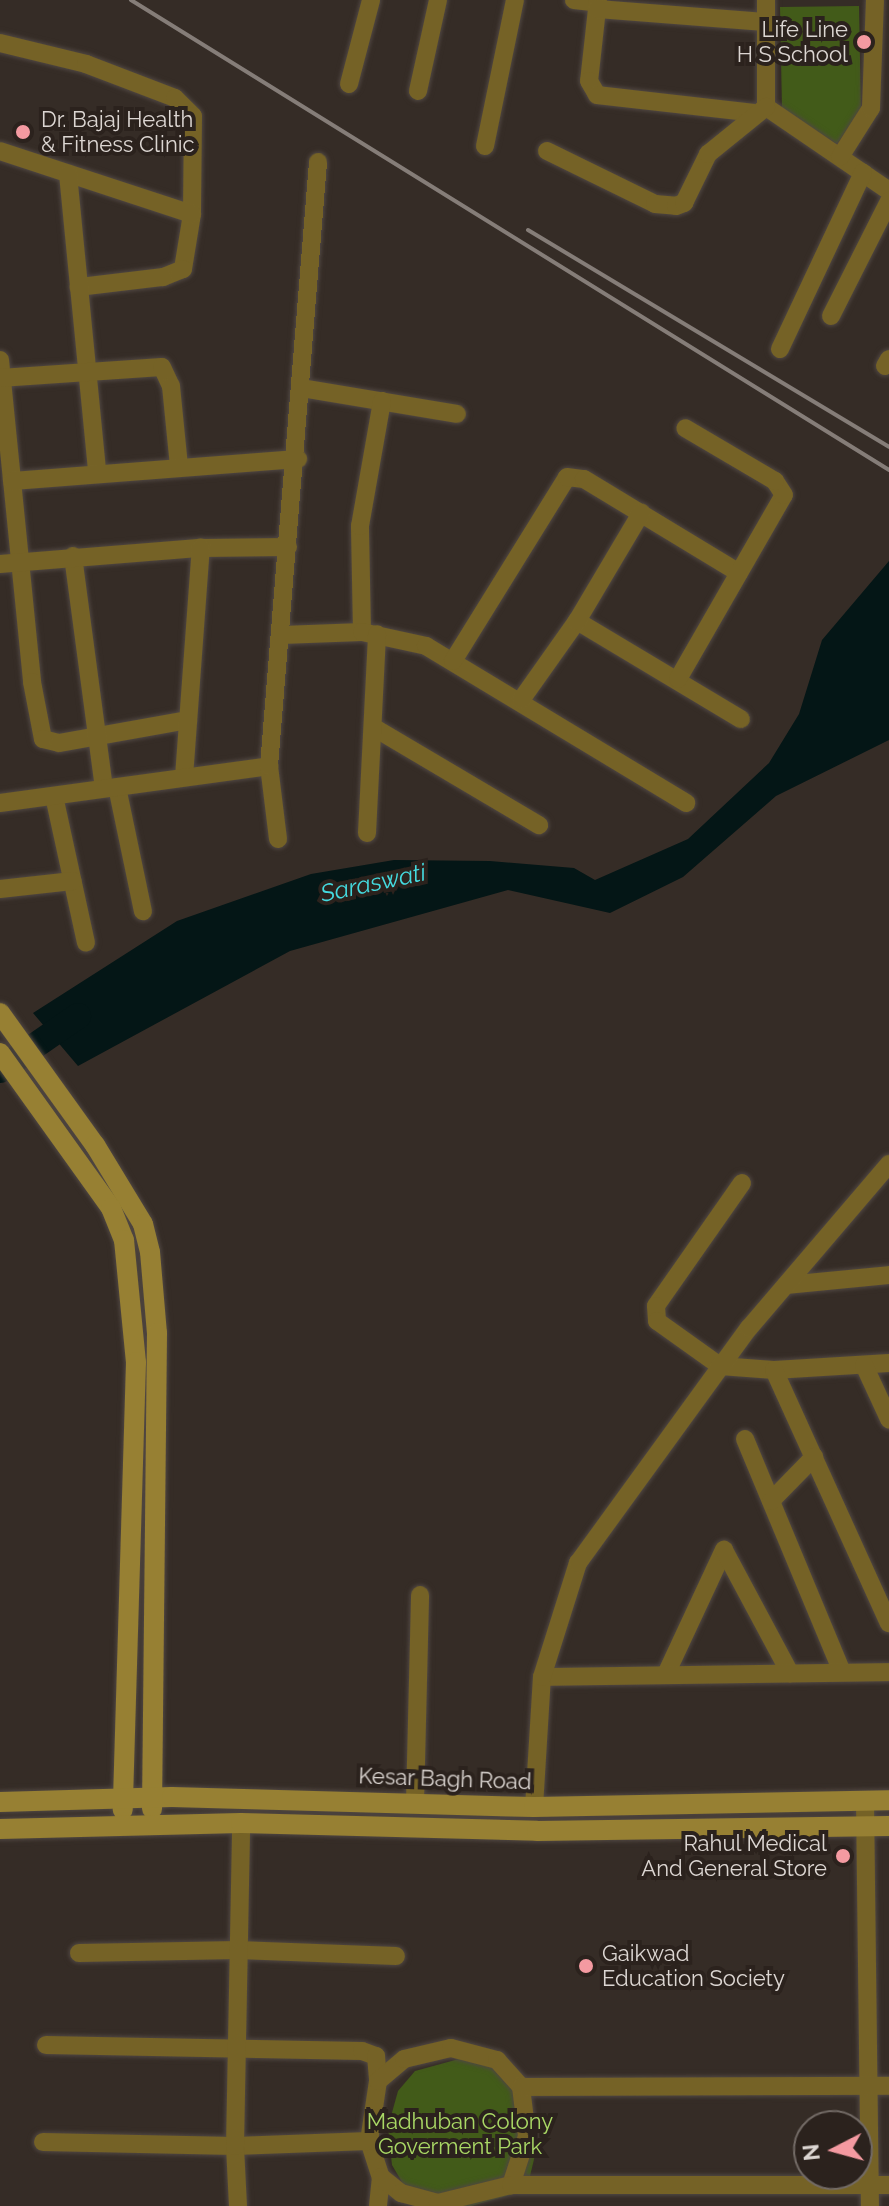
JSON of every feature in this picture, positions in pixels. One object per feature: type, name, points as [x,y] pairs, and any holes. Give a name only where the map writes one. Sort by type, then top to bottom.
[{"type":"main road","points":[[0,1013],[128,1198],[150,1252],[157,1333],[153,1825]]},
{"type":"main road","points":[[0,1053],[111,1208],[129,1271],[136,1362],[134,1553],[123,1826]]},
{"type":"main road","name":"Kesar Bagh Road","points":[[0,1802],[152,1797],[534,1807],[889,1800]]},
{"type":"main road","points":[[0,1829],[241,1823],[537,1831],[889,1826]]},
{"type":"street","points":[[349,84],[371,0]]},
{"type":"street","points":[[418,91],[438,0]]},
{"type":"street","points":[[485,146],[515,0]]},
{"type":"street","points":[[574,0],[766,22]]},
{"type":"street","points":[[547,151],[655,204],[676,206],[684,203],[700,164],[760,110],[766,0]]},
{"type":"street","points":[[840,157],[871,108],[875,0]]},
{"type":"street","points":[[598,4],[589,81],[597,95],[760,110],[840,157],[889,191]]},
{"type":"street","points":[[0,43],[86,64],[186,107],[194,130],[192,214],[187,257],[176,274],[79,287]]},
{"type":"street","points":[[0,151],[192,214]]},
{"type":"street","points":[[278,839],[269,766],[298,459],[318,162]]},
{"type":"street","points":[[780,349],[863,173]]},
{"type":"street","points":[[68,174],[97,472]]},
{"type":"street","points":[[831,316],[889,201]]},
{"type":"street","points":[[179,466],[171,386],[162,367],[1,372],[39,731],[47,744],[188,720]]},
{"type":"street","points":[[302,388],[457,414]]},
{"type":"street","points":[[367,833],[373,727],[360,526],[382,401]]},
{"type":"street","points":[[678,679],[739,573],[784,504],[782,487],[685,428]]},
{"type":"street","points":[[12,481],[97,472],[298,459]]},
{"type":"street","points":[[453,661],[561,479],[584,479],[739,573]]},
{"type":"street","points":[[521,700],[577,621],[641,513]]},
{"type":"street","points":[[0,564],[201,548],[288,547]]},
{"type":"street","points":[[184,777],[201,548]]},
{"type":"street","points":[[73,556],[97,736],[143,911]]},
{"type":"street","points":[[577,621],[741,719]]},
{"type":"street","points":[[282,635],[369,633],[405,638],[521,700],[686,803]]},
{"type":"street","points":[[373,727],[539,825]]},
{"type":"street","points":[[0,803],[269,766]]},
{"type":"street","points":[[54,796],[86,943]]},
{"type":"street","points":[[0,889],[73,881]]},
{"type":"street","points":[[534,1807],[542,1677],[578,1563],[720,1366],[889,1164]]},
{"type":"street","points":[[742,1183],[656,1306],[657,1321],[720,1366],[774,1370],[889,1363]]},
{"type":"street","points":[[786,1285],[889,1275]]},
{"type":"street","points":[[864,1365],[889,1419]]},
{"type":"street","points":[[774,1370],[889,1623]]},
{"type":"street","points":[[745,1439],[842,1672]]},
{"type":"street","points":[[771,1501],[814,1457]]},
{"type":"street","points":[[667,1672],[724,1550],[790,1673]]},
{"type":"street","points":[[415,1803],[420,1595]]},
{"type":"street","points":[[542,1677],[667,1672],[889,1672]]},
{"type":"street","points":[[865,1801],[880,2086],[880,2185],[870,2206]]},
{"type":"street","points":[[238,2206],[235,2146],[241,1823]]},
{"type":"street","points":[[79,1953],[238,1950],[396,1956]]},
{"type":"street","points":[[46,2045],[362,2051],[376,2056],[378,2081],[369,2141],[381,2177],[378,2206]]},
{"type":"street","points":[[378,2081],[404,2059],[451,2048],[497,2060],[521,2087],[527,2136],[511,2185]]},
{"type":"street","points":[[521,2087],[880,2086]]},
{"type":"street","points":[[43,2142],[235,2146],[369,2141]]},
{"type":"street","points":[[381,2177],[401,2193],[438,2203],[466,2203],[511,2185],[880,2185]]},
{"type":"green space","points":[[859,6],[861,110],[837,144],[782,108],[780,7]]},
{"type":"green space","name":"Madhuban Colony Goverment Park","points":[[466,2057],[488,2065],[525,2092],[536,2151],[530,2176],[517,2193],[471,2206],[427,2206],[406,2189],[392,2165],[388,2127],[398,2091],[415,2071]]},
{"type":"water","points":[[889,561],[889,740],[776,796],[683,877],[610,913],[508,890],[290,951],[78,1066],[33,1013],[177,921],[311,874],[394,860],[490,861],[574,868],[595,880],[688,839],[769,763],[799,714],[822,640]]},
{"type":"waterway","name":"Saraswati","points":[[0,1070],[78,1016]]},
{"type":"railway","points":[[131,0],[889,470]]},
{"type":"railway","points":[[528,230],[889,447]]},
{"type":"place","name":"Life Line H S School","points":[[864,42]]},
{"type":"place","name":"Dr. Bajaj Health & Fitness Clinic","points":[[23,132]]},
{"type":"place","name":"Rahul Medical And General Store","points":[[843,1856]]},
{"type":"place","name":"Gaikwad Education Society","points":[[586,1966]]}]
